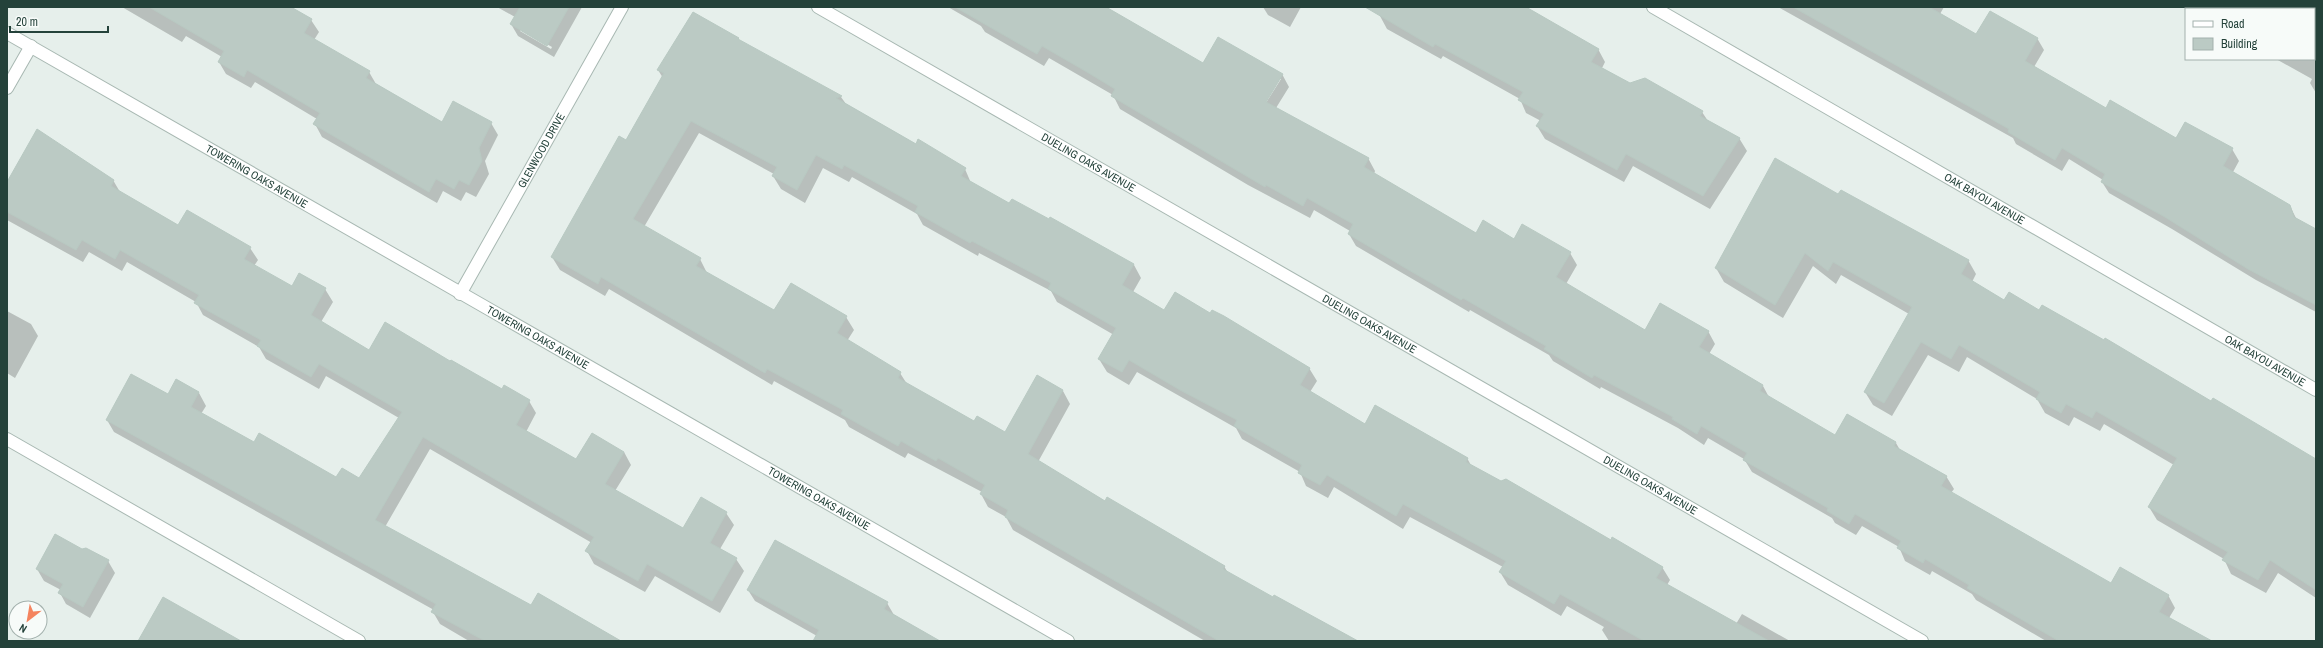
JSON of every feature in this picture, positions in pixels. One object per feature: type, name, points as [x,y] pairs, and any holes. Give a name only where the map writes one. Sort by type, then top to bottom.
[{"type":"street","name":"GLENWOOD DRIVE","points":[[460,294],[622,7]]},
{"type":"street","name":"DUELING OAKS AVENUE","points":[[818,7],[1922,641]]},
{"type":"street","name":"OAK BAYOU AVENUE","points":[[1653,7],[2316,390]]},
{"type":"street","name":"TOWERING OAKS AVENUE","points":[[7,33],[460,294],[1068,641]]},
{"type":"street","points":[[7,88],[30,46]]},
{"type":"street","points":[[7,439],[359,641]]},
{"type":"building","points":[[149,7],[291,7],[312,19],[304,33],[370,71],[366,78],[442,122],[453,101],[492,122],[479,148],[482,161],[469,185],[459,180],[454,189],[436,179],[429,192],[313,124],[320,113],[247,70],[244,77],[218,62],[224,51]]},
{"type":"building","points":[[520,7],[569,7],[547,46],[510,24]]},
{"type":"building","points":[[955,7],[1106,7],[1203,63],[1218,37],[1283,74],[1266,102],[1369,158],[1364,167],[1476,233],[1483,220],[1514,239],[1522,224],[1571,252],[1556,277],[1645,330],[1660,303],[1709,331],[1699,347],[1763,385],[1760,391],[1835,435],[1847,414],[1896,442],[1894,446],[1947,476],[1941,486],[2111,583],[2120,567],[2169,595],[2159,612],[2212,641],[2059,641],[1967,588],[1969,585],[1925,559],[1923,563],[1897,548],[1901,541],[1855,514],[1849,524],[1827,511],[1828,508],[1743,460],[1747,453],[1701,426],[1697,434],[1672,419],[1673,417],[1594,375],[1592,378],[1544,349],[1546,346],[1463,298],[1461,300],[1414,273],[1348,234],[1353,224],[1307,198],[1303,206],[1266,185],[1265,187],[1111,96],[1115,89],[1087,72],[1042,46],[1037,54]]},
{"type":"building","points":[[1365,7],[1526,7],[1599,49],[1591,62],[1630,83],[1645,78],[1703,111],[1700,116],[1740,138],[1703,196],[1626,154],[1617,170],[1536,126],[1544,114],[1518,100],[1523,92],[1435,44],[1433,47]]},
{"type":"building","points":[[1793,7],[1929,7],[1976,34],[1990,11],[2038,38],[2025,61],[2106,108],[2110,100],[2176,138],[2185,122],[2233,148],[2223,166],[2290,205],[2294,217],[2316,229],[2316,305],[2248,269],[2165,217],[2101,182],[2105,174],[2062,148],[2055,160],[2008,132],[2009,129]]},
{"type":"building","points":[[693,12],[739,38],[738,39],[842,96],[836,98],[916,144],[918,139],[966,168],[961,176],[1009,203],[1012,199],[1049,219],[1050,217],[1134,264],[1122,285],[1164,310],[1175,292],[1210,313],[1212,310],[1224,316],[1310,368],[1300,385],[1365,424],[1375,405],[1468,458],[1466,462],[1501,481],[1506,479],[1611,540],[1612,537],[1663,567],[1656,578],[1769,641],[1644,641],[1560,594],[1554,604],[1499,572],[1506,561],[1403,504],[1396,516],[1327,475],[1320,485],[1298,473],[1302,465],[1234,426],[1237,420],[1180,390],[1129,360],[1122,372],[1098,359],[1116,328],[1048,289],[1051,283],[972,241],[970,243],[915,212],[918,206],[844,165],[842,169],[816,155],[797,190],[772,176],[777,167],[691,121],[633,219],[701,258],[696,266],[774,310],[791,283],[847,316],[837,333],[901,372],[898,378],[974,421],[977,416],[1005,432],[1037,375],[1063,390],[1028,454],[1105,501],[1107,497],[1225,566],[1223,569],[1358,641],[1219,641],[1005,517],[1008,510],[980,494],[985,485],[938,458],[936,461],[901,441],[898,446],[841,414],[843,410],[767,369],[765,373],[601,277],[598,284],[551,257],[619,136],[626,140],[664,73],[657,70]]},
{"type":"building","points":[[37,129],[114,180],[111,186],[178,225],[187,210],[251,247],[244,259],[292,286],[299,273],[326,288],[311,315],[369,350],[385,322],[450,361],[451,360],[502,389],[504,385],[530,400],[516,425],[576,459],[592,433],[624,452],[605,484],[683,528],[701,497],[727,512],[710,543],[737,558],[712,601],[647,564],[638,581],[585,551],[594,537],[423,437],[375,520],[531,605],[538,593],[621,641],[485,641],[431,612],[436,604],[106,420],[131,374],[168,394],[176,379],[199,392],[191,407],[254,442],[259,433],[336,477],[342,468],[359,478],[402,412],[319,364],[311,377],[257,346],[261,340],[194,303],[199,295],[120,250],[115,259],[82,240],[76,250],[7,212],[7,182]]},
{"type":"building","points":[[1775,158],[1838,194],[1841,190],[1969,260],[1961,274],[2004,300],[2009,292],[2039,310],[2042,305],[2104,340],[2105,338],[2211,401],[2213,398],[2316,459],[2316,590],[2270,560],[2258,580],[2222,560],[2228,552],[2148,507],[2177,458],[2096,411],[2092,418],[2066,404],[2061,413],[2036,399],[2040,392],[1959,345],[1951,359],[1921,342],[1884,403],[1864,392],[1912,307],[1833,262],[1828,271],[1805,253],[1775,305],[1715,268]]},
{"type":"building","points":[[55,534],[82,549],[86,548],[109,560],[83,607],[58,593],[63,584],[36,569]]},
{"type":"building","points":[[775,540],[888,602],[884,609],[940,641],[813,641],[819,630],[747,590]]},
{"type":"building","points":[[163,597],[241,641],[138,641]]}]
